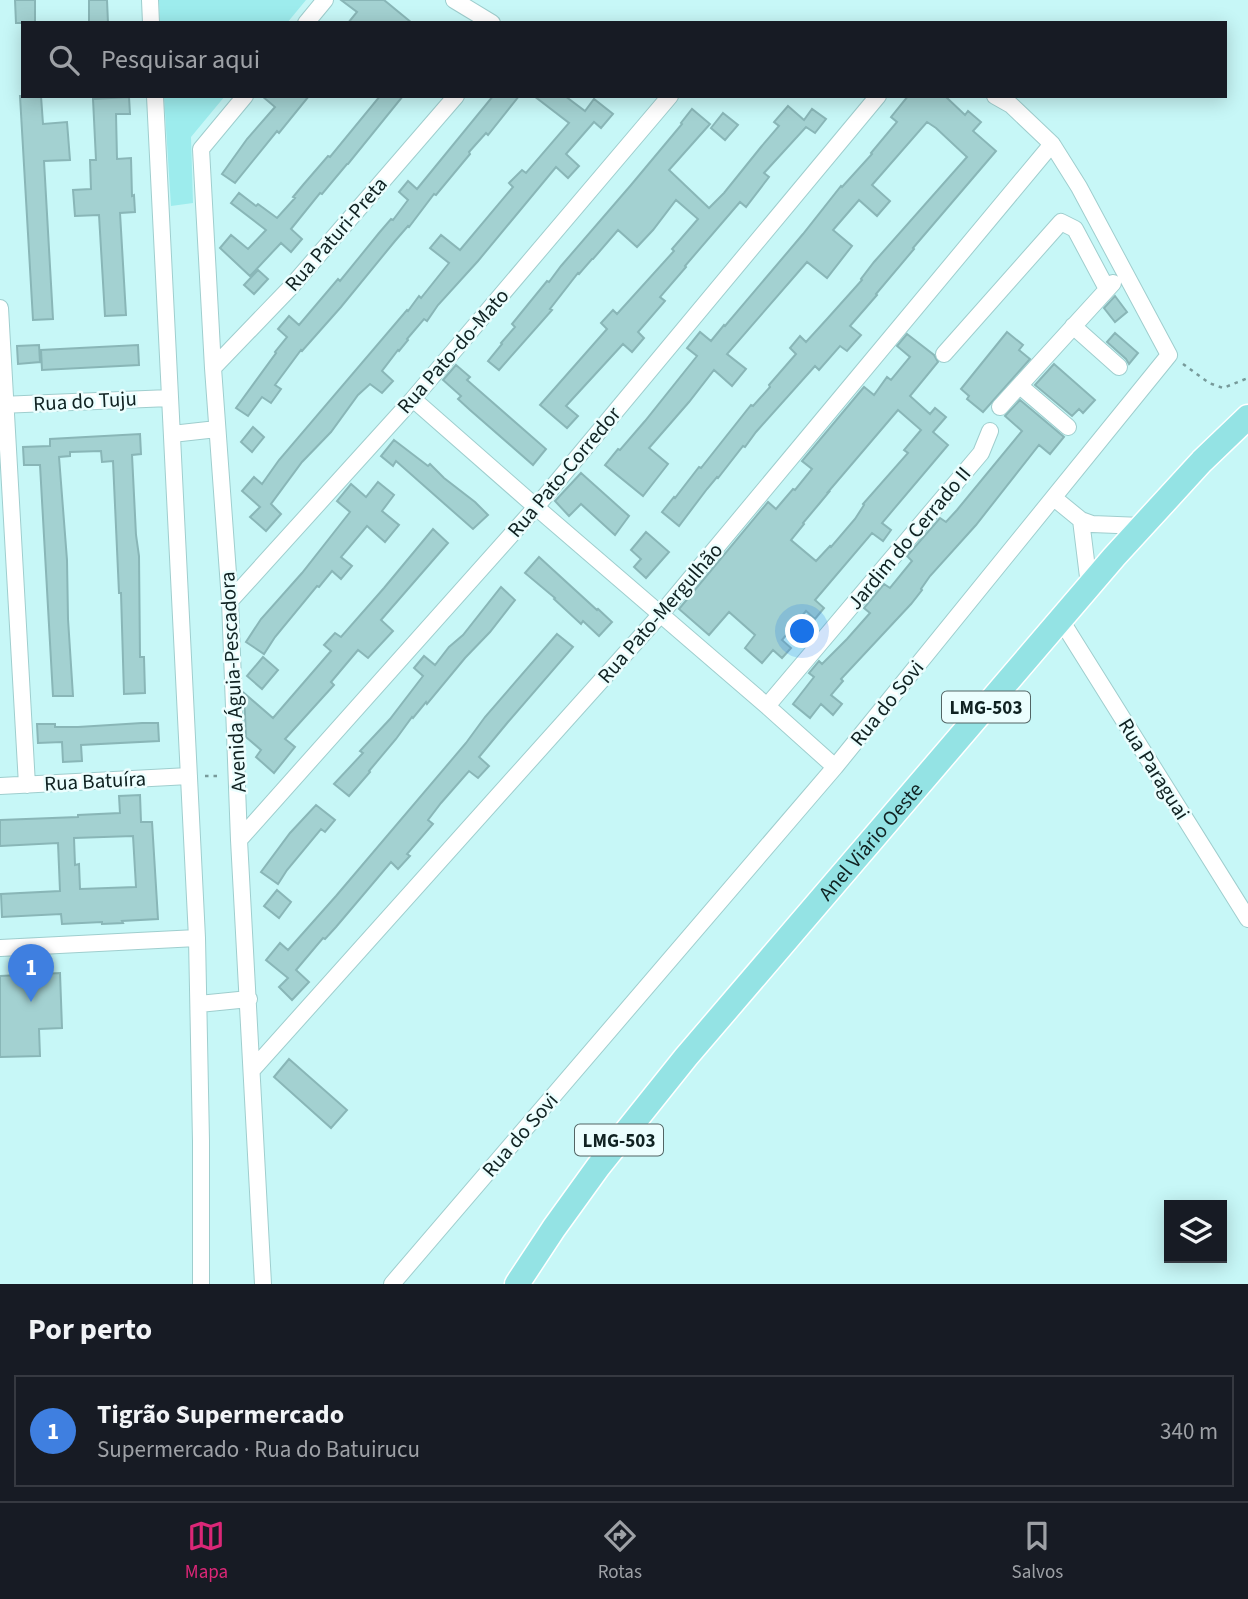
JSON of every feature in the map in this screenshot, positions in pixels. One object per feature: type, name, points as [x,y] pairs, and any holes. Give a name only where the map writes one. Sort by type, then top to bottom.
[{"type":"main road","name":"Anel Viário Oeste","points":[[517,1284],[554,1228],[642,1111],[1090,585],[1202,461],[1248,417]]},
{"type":"street","points":[[150,0],[151,21]]},
{"type":"street","points":[[308,21],[325,0]]},
{"type":"street","points":[[454,0],[489,21]]},
{"type":"street","points":[[155,98],[197,938],[201,1284]]},
{"type":"street","name":"Avenida Águia-Pescadora","points":[[243,98],[201,149],[230,601],[239,840],[263,1284]]},
{"type":"street","name":"Rua Paturi-Preta","points":[[213,368],[290,288],[454,98]]},
{"type":"street","name":"Rua Pato-do-Mato","points":[[230,601],[414,398],[668,98]]},
{"type":"street","name":"Rua Pato-Corredor","points":[[239,840],[536,507],[876,98]]},
{"type":"street","points":[[999,98],[1011,105],[1052,144],[1079,187],[1169,355]]},
{"type":"street","name":"Rua Pato-Mergulhão","points":[[253,1069],[660,615],[1052,144]]},
{"type":"street","points":[[944,354],[1061,222],[1074,229],[1107,289]]},
{"type":"street","points":[[1000,407],[1125,271]]},
{"type":"street","points":[[0,308],[2,405],[27,785]]},
{"type":"street","points":[[1073,326],[1119,368]]},
{"type":"street","name":"Rua do Sovi","points":[[392,1284],[835,767],[1169,355]]},
{"type":"street","points":[[1020,386],[1068,427]]},
{"type":"street","name":"Rua do Tuju","points":[[2,405],[170,398]]},
{"type":"street","points":[[414,398],[835,767]]},
{"type":"street","points":[[172,434],[217,429]]},
{"type":"street","name":"Jardim do Cerrado II","points":[[766,706],[981,453],[990,431]]},
{"type":"street","points":[[1054,498],[1081,520],[1102,525],[1142,526]]},
{"type":"street","points":[[1081,520],[1090,585]]},
{"type":"street","name":"Rua Paraguai","points":[[1061,620],[1248,919]]},
{"type":"street","name":"Rua Batuíra","points":[[0,786],[189,776]]},
{"type":"street","points":[[0,948],[197,938]]},
{"type":"street","points":[[198,1003],[249,999]]},
{"type":"path","points":[[1169,355],[1209,383],[1223,388],[1248,378]]},
{"type":"path","points":[[189,776],[237,776]]},
{"type":"shaded area","points":[[159,0],[306,0],[289,21],[160,21]]},
{"type":"shaded area","points":[[164,98],[223,98],[191,137],[193,203],[171,206]]},
{"type":"building","points":[[15,0],[35,0],[35,21],[16,23]]},
{"type":"building","points":[[89,0],[107,0],[108,21],[89,21]]},
{"type":"building","points":[[341,0],[384,0],[410,21],[350,21],[357,12]]},
{"type":"building","points":[[20,96],[41,98],[43,124],[67,122],[70,160],[44,161],[53,319],[33,320]]},
{"type":"building","points":[[129,98],[130,114],[116,114],[117,159],[131,158],[135,212],[120,213],[126,315],[105,316],[99,215],[75,216],[73,190],[91,189],[90,160],[96,160],[93,99]]},
{"type":"building","points":[[264,98],[307,98],[235,183],[222,174],[247,139],[275,107]]},
{"type":"building","points":[[378,98],[401,98],[291,229],[302,239],[291,252],[281,243],[250,276],[220,248],[231,235],[248,249],[266,230],[231,203],[239,193],[277,218],[328,156],[330,157]]},
{"type":"building","points":[[491,98],[517,98],[488,135],[486,133],[469,152],[341,307],[301,350],[275,385],[281,389],[271,403],[262,397],[248,416],[236,408],[287,337],[278,329],[289,316],[299,325],[338,279],[340,281],[391,219],[393,220],[408,200],[399,192],[408,181],[417,189]]},
{"type":"building","points":[[537,98],[568,98],[585,111],[594,99],[613,114],[601,128],[594,122],[566,154],[579,166],[568,178],[556,167],[427,321],[424,319],[407,339],[382,371],[393,381],[382,393],[370,384],[358,395],[331,432],[302,462],[271,504],[281,514],[266,531],[250,517],[260,507],[242,491],[254,477],[262,484],[279,460],[449,263],[430,248],[441,235],[460,250],[513,187],[509,183],[522,170],[526,173],[569,123]]},
{"type":"building","points":[[906,98],[947,98],[965,115],[968,111],[981,122],[973,131],[996,151],[850,326],[861,335],[847,351],[840,346],[819,370],[815,366],[745,447],[743,446],[679,526],[662,512],[796,354],[790,348],[800,336],[806,342],[967,157],[936,128],[927,122],[872,185],[890,201],[877,216],[859,200],[833,230],[852,246],[827,278],[807,262],[727,354],[746,369],[732,386],[714,370],[649,448],[668,464],[643,496],[605,465],[645,421],[697,356],[687,348],[700,332],[711,341],[725,326],[841,186],[872,154],[897,122],[891,117]]},
{"type":"building","points":[[788,106],[804,120],[812,109],[826,119],[815,133],[806,127],[764,173],[769,177],[746,207],[740,202],[685,266],[660,297],[665,301],[638,332],[644,338],[632,352],[623,344],[566,406],[578,416],[567,428],[540,405],[607,329],[601,323],[613,310],[617,314],[674,251],[672,249],[698,219],[676,200],[637,247],[618,230],[578,273],[550,309],[552,310],[499,370],[488,361],[515,327],[512,324],[692,109],[710,124],[669,170],[709,208],[779,126],[774,122]]},
{"type":"building","points":[[723,113],[738,125],[725,140],[711,128]]},
{"type":"building","points":[[258,270],[268,279],[254,294],[244,285]]},
{"type":"building","points":[[1115,296],[1127,312],[1115,322],[1104,308]]},
{"type":"building","points":[[1007,332],[1023,345],[1019,350],[1030,359],[983,412],[967,399],[969,396],[961,389]]},
{"type":"building","points":[[1115,333],[1138,353],[1129,364],[1107,342]]},
{"type":"building","points":[[907,334],[934,355],[938,362],[910,396],[930,414],[935,408],[946,417],[933,432],[948,445],[882,523],[891,530],[883,541],[872,533],[815,600],[824,608],[815,619],[806,611],[782,640],[791,648],[782,658],[773,650],[762,663],[745,648],[755,635],[729,612],[709,635],[679,609],[768,502],[776,509],[793,489],[795,490],[812,469],[802,461],[864,387],[874,395],[887,377],[891,380],[910,357],[897,346]],"holes":[[[898,410],[921,430],[904,450],[908,453],[863,504],[855,519],[816,561],[791,540]]]},
{"type":"building","points":[[39,345],[40,362],[18,364],[17,346]]},
{"type":"building","points":[[138,345],[139,365],[42,370],[41,350]]},
{"type":"building","points":[[1054,364],[1095,400],[1083,413],[1079,409],[1072,416],[1035,385]]},
{"type":"building","points":[[456,365],[470,377],[467,380],[546,449],[533,465],[458,399],[461,396],[443,380]]},
{"type":"building","points":[[1020,400],[1064,437],[1050,454],[1039,445],[976,525],[930,576],[911,604],[841,679],[843,681],[831,695],[842,704],[833,715],[821,704],[810,718],[793,704],[814,677],[809,673],[819,661],[822,664],[870,613],[864,608],[884,584],[890,588],[912,561],[907,556],[940,518],[946,522],[1022,431],[1005,416]]},
{"type":"building","points":[[253,427],[264,437],[252,452],[241,442]]},
{"type":"building","points":[[140,434],[141,454],[132,455],[139,556],[140,657],[144,657],[145,693],[124,694],[113,461],[102,462],[101,451],[70,452],[70,456],[59,457],[73,696],[53,696],[40,465],[24,465],[23,447],[50,446],[50,439]]},
{"type":"building","points":[[394,440],[428,466],[430,464],[488,515],[473,529],[396,461],[393,466],[381,456]]},
{"type":"building","points":[[581,473],[629,516],[615,535],[581,504],[569,516],[555,501]]},
{"type":"building","points":[[378,482],[394,495],[382,511],[399,525],[385,542],[367,526],[341,557],[352,566],[341,579],[332,571],[319,587],[317,586],[264,654],[246,642],[261,619],[302,573],[350,512],[337,501],[351,484],[366,497]]},
{"type":"building","points":[[433,529],[448,543],[381,620],[393,631],[368,658],[358,650],[331,682],[334,685],[285,739],[295,747],[274,773],[256,757],[261,750],[246,737],[244,693],[273,718],[331,651],[324,645],[335,633],[341,637]]},
{"type":"building","points":[[646,532],[669,552],[646,578],[634,567],[641,559],[631,550]]},
{"type":"building","points":[[539,557],[612,622],[599,636],[583,621],[581,624],[525,573]]},
{"type":"building","points":[[501,587],[515,600],[427,704],[426,702],[412,717],[349,796],[334,784],[363,753],[360,751],[390,719],[423,676],[414,668],[424,656],[435,665]]},
{"type":"building","points":[[557,634],[573,647],[479,757],[489,766],[478,778],[469,771],[428,820],[433,824],[407,854],[410,856],[398,869],[391,862],[296,970],[309,982],[292,1000],[279,987],[288,978],[266,960],[280,943],[288,950]]},
{"type":"building","points":[[263,657],[278,670],[262,689],[247,676]]},
{"type":"building","points":[[158,723],[159,741],[81,745],[82,761],[63,762],[62,742],[38,743],[37,724],[78,727]]},
{"type":"building","points":[[140,795],[141,822],[152,822],[158,919],[122,921],[123,923],[62,924],[61,914],[2,917],[1,894],[60,891],[58,843],[0,846],[0,820],[120,813],[119,796]],"holes":[[[133,836],[136,887],[80,889],[79,864],[75,865],[74,838]]]},
{"type":"building","points":[[316,805],[335,820],[325,832],[321,829],[278,884],[261,872],[290,833]]},
{"type":"building","points":[[277,890],[291,902],[279,918],[264,906]]},
{"type":"building","points":[[60,973],[62,1028],[39,1029],[40,1056],[0,1057],[0,976]]},
{"type":"building","points":[[289,1059],[347,1110],[331,1128],[274,1077]]},
{"type":"place","name":"Tigrão Supermercado","points":[[31,1002]]}]
